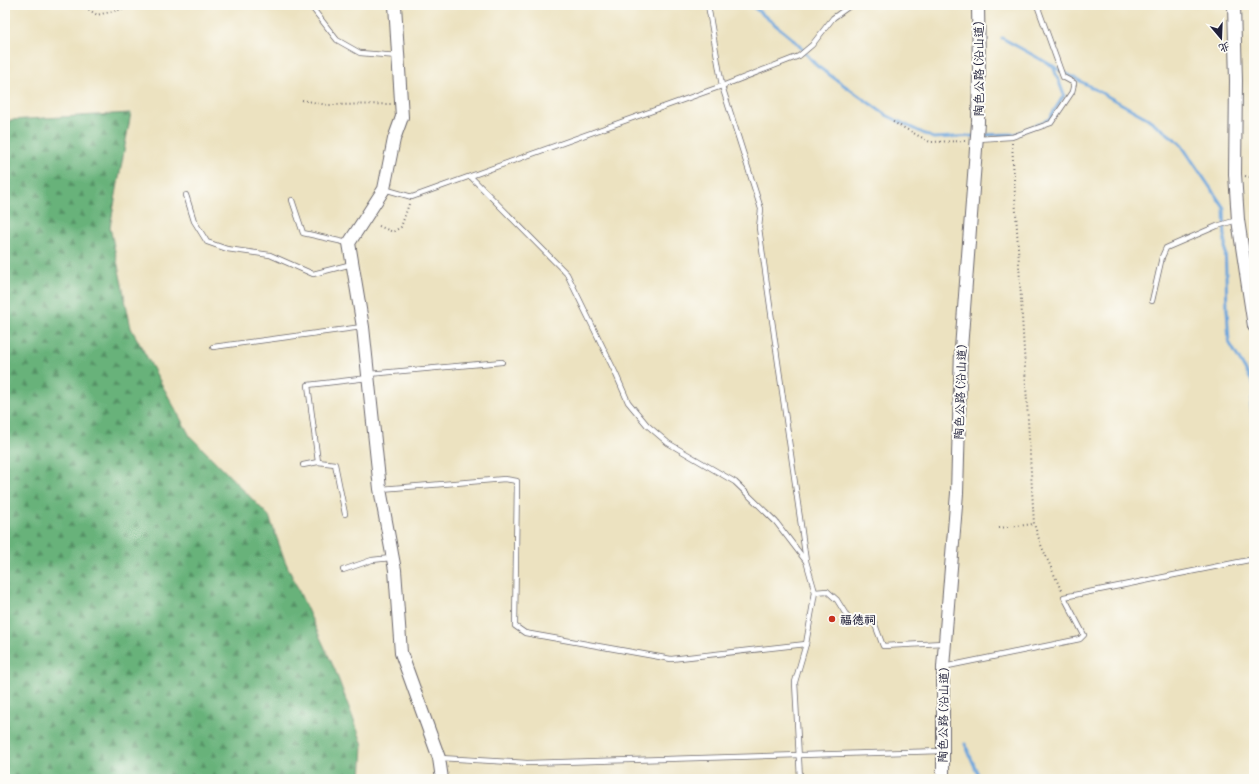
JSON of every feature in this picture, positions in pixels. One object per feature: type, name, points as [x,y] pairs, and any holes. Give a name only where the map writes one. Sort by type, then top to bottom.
[{"type":"street","points":[[395,5],[402,117],[394,139],[384,189],[349,243],[363,327],[380,489],[396,570],[401,653],[439,758],[442,779]]},
{"type":"street","name":"陶色公路 (沿山道)","points":[[943,779],[943,667],[957,493],[961,349],[978,122],[978,5]]},
{"type":"street","points":[[1234,5],[1236,174],[1233,221],[1254,326]]},
{"type":"lane","points":[[310,5],[337,40],[360,53],[398,56]]},
{"type":"lane","points":[[708,5],[722,86],[761,209],[758,228],[806,561],[815,592],[806,644],[795,682],[800,779]]},
{"type":"lane","points":[[384,189],[412,197],[722,86],[799,56],[812,45],[833,18],[851,5]]},
{"type":"lane","points":[[977,139],[1012,137],[1051,123],[1072,92],[1074,84],[1063,77],[1037,5]]},
{"type":"lane","points":[[471,176],[567,274],[628,402],[647,425],[668,443],[735,482],[776,522],[806,561]]},
{"type":"lane","points":[[186,195],[194,221],[207,242],[227,249],[270,255],[313,274],[352,264]]},
{"type":"lane","points":[[292,200],[303,233],[349,243]]},
{"type":"lane","points":[[1152,302],[1162,257],[1166,248],[1233,221]]},
{"type":"lane","points":[[213,347],[363,327]]},
{"type":"lane","points":[[318,462],[308,385],[369,376],[502,362]]},
{"type":"lane","points":[[303,465],[318,462],[335,464],[345,514]]},
{"type":"lane","points":[[380,489],[505,479],[517,481],[515,626],[525,633],[671,659],[806,644]]},
{"type":"lane","points":[[343,570],[372,560],[393,558]]},
{"type":"lane","points":[[943,667],[1080,639],[1084,635],[1064,597],[1254,559]]},
{"type":"lane","points":[[815,592],[828,591],[837,600],[850,621],[856,624],[874,622],[883,646],[945,642]]},
{"type":"lane","points":[[439,758],[527,763],[943,751]]},
{"type":"path","points":[[82,5],[97,15],[139,5]]},
{"type":"path","points":[[302,100],[327,105],[401,104]]},
{"type":"path","points":[[893,122],[930,142],[977,139]]},
{"type":"path","points":[[1012,137],[1034,524],[1041,545],[1064,597]]},
{"type":"path","points":[[379,226],[393,232],[401,227],[412,197]]},
{"type":"path","points":[[999,528],[1034,524]]},
{"type":"green space","points":[[131,113],[110,227],[131,328],[190,436],[269,516],[285,561],[335,670],[363,745],[361,779],[5,779],[5,147],[10,120]]},
{"type":"waterway","points":[[751,5],[794,40],[817,66],[886,115],[933,138],[975,136]]},
{"type":"waterway","points":[[1002,38],[1147,118],[1180,143],[1224,208],[1229,342],[1254,385]]},
{"type":"waterway","points":[[980,135],[1016,134],[1049,119],[1064,95],[1053,66]]},
{"type":"waterway","points":[[1254,392],[1251,405],[1254,432]]},
{"type":"waterway","points":[[965,744],[980,779]]},
{"type":"place","name":"福德祠","points":[[832,619]]}]
